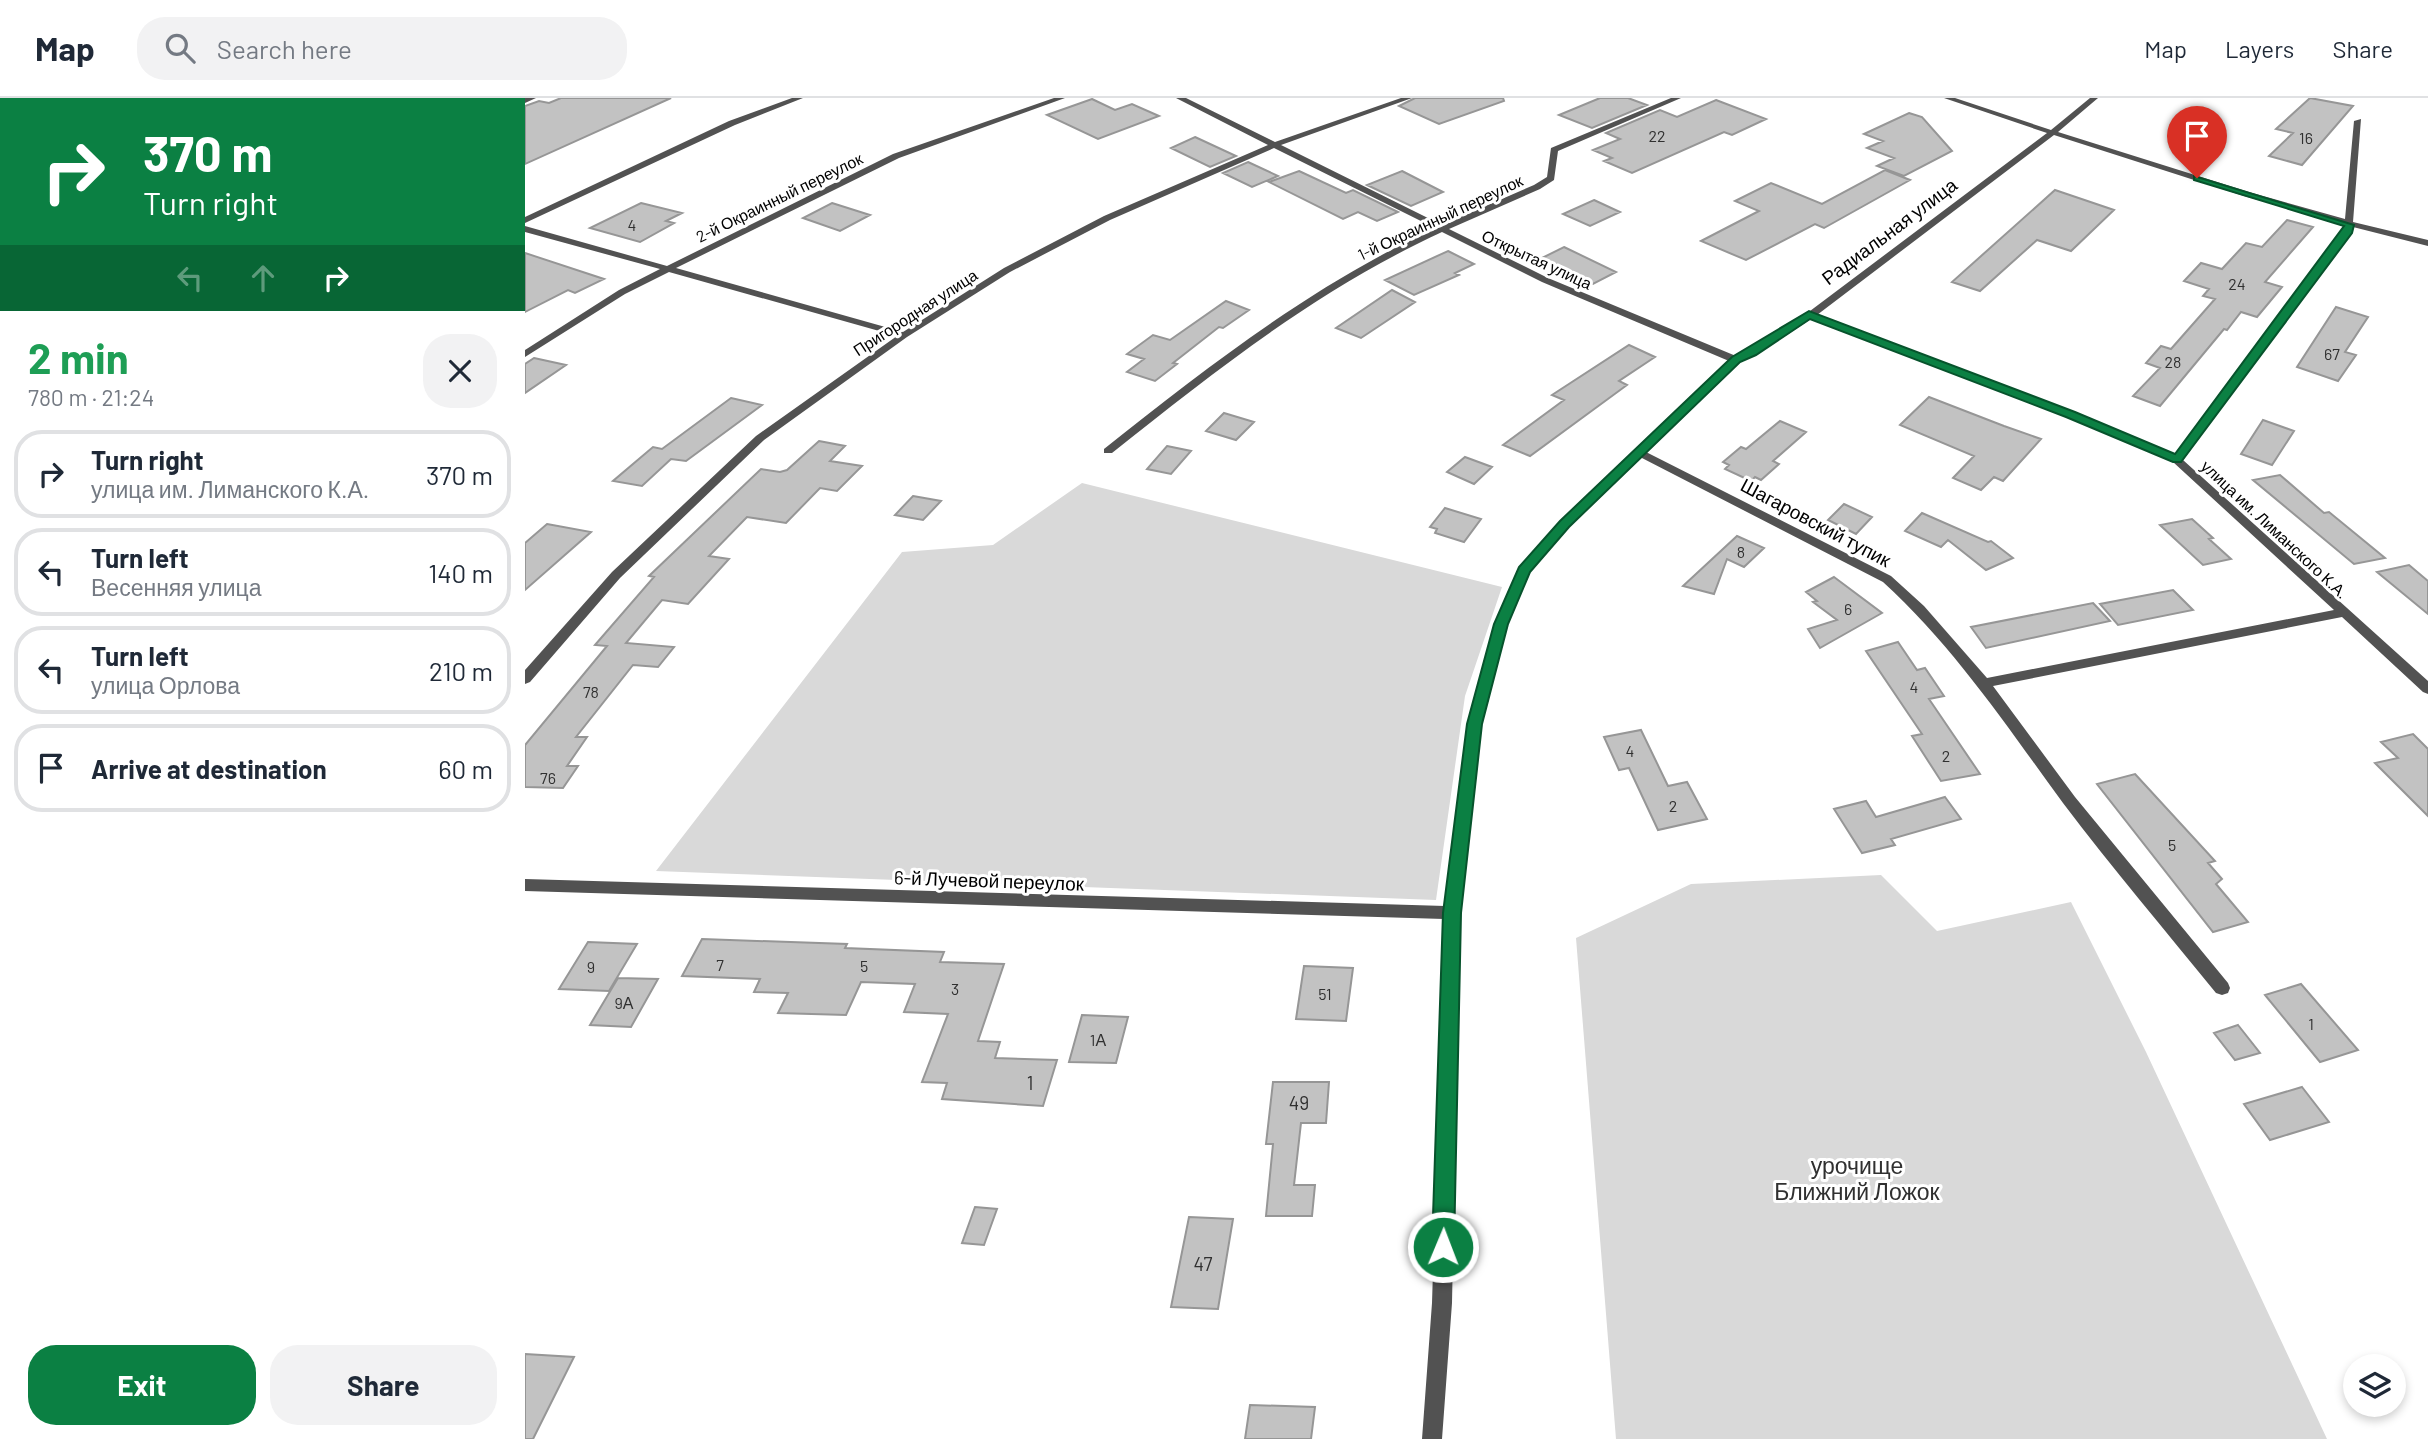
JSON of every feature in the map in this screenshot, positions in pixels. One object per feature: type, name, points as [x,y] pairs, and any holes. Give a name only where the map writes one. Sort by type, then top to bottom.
[{"type":"street","points":[[525,101],[532,98]]},
{"type":"street","points":[[780,98],[795,99]]},
{"type":"street","name":"2-й Окраинный переулок","points":[[525,354],[622,292],[896,156],[1061,98]]},
{"type":"street","name":"Открытая улица","points":[[1180,98],[1545,280],[1736,360]]},
{"type":"street","name":"Пригородная улица","points":[[525,679],[616,575],[760,438],[904,335],[1007,270],[1107,218],[1275,145],[1408,98]]},
{"type":"street","name":"1-й Окраинный переулок","points":[[1108,451],[1243,344],[1345,278],[1440,229],[1538,187],[1551,178],[1554,150],[1677,98]]},
{"type":"street","points":[[1948,98],[2350,225],[2428,243]]},
{"type":"street","name":"Радиальная улица","points":[[1433,1439],[1442,1303],[1452,913],[1475,724],[1501,624],[1524,570],[1565,524],[1736,360],[1809,315],[2054,133],[2094,98]]},
{"type":"street","points":[[525,220],[732,123],[795,99]]},
{"type":"street","points":[[2177,460],[2349,230],[2358,121]]},
{"type":"street","points":[[525,229],[904,335]]},
{"type":"street","name":"улица им. Лиманского К.А.","points":[[1809,315],[2071,415],[2177,460],[2428,689]]},
{"type":"street","name":"Шагаровский тупик","points":[[1638,452],[1887,579],[1920,609],[1984,683],[2070,801],[2222,988]]},
{"type":"street","points":[[1984,683],[2342,613]]},
{"type":"street","name":"6-й Лучевой переулок","points":[[525,885],[1452,913]]},
{"type":"green space","points":[[1082,483],[1502,587],[1465,696],[1436,900],[656,871],[902,552],[993,545]]},
{"type":"green space","name":"урочище Ближний Ложок","points":[[1881,875],[1937,931],[2071,902],[2146,1052],[2327,1439],[1616,1439],[1576,938],[1691,884]]},
{"type":"building","points":[[561,98],[671,98],[525,164],[525,106],[539,101],[549,103]]},
{"type":"building","points":[[1415,98],[1503,98],[1504,101],[1439,124],[1399,106]]},
{"type":"building","points":[[1600,98],[1628,98],[1647,105],[1592,128],[1559,115]]},
{"type":"building","points":[[2310,98],[2353,106],[2302,165],[2269,156],[2293,133],[2276,129]]},
{"type":"building","points":[[1092,99],[1115,110],[1132,104],[1159,116],[1098,139],[1047,115]]},
{"type":"building","points":[[1716,100],[1766,119],[1732,135],[1724,132],[1632,173],[1604,161],[1612,158],[1593,150],[1620,139],[1606,133],[1660,110],[1677,117]]},
{"type":"building","points":[[1909,113],[1922,117],[1952,151],[1904,176],[1877,166],[1894,158],[1867,148],[1883,141],[1864,134]]},
{"type":"building","points":[[1195,137],[1236,156],[1210,167],[1171,148]]},
{"type":"building","points":[[1248,162],[1278,176],[1252,187],[1223,173]]},
{"type":"building","points":[[1885,170],[1910,180],[1824,228],[1815,224],[1746,260],[1701,241],[1759,211],[1735,201],[1771,183],[1822,204]]},
{"type":"building","points":[[1299,171],[1346,193],[1353,190],[1398,212],[1377,221],[1358,212],[1343,219],[1269,182]]},
{"type":"building","points":[[1402,171],[1443,192],[1411,206],[1367,185]]},
{"type":"building","points":[[2055,190],[2114,210],[2071,251],[2037,240],[1980,291],[1952,282]]},
{"type":"building","points":[[1594,200],[1620,212],[1590,226],[1563,214]]},
{"type":"building","points":[[641,203],[682,213],[666,221],[674,223],[640,242],[590,228]]},
{"type":"building","points":[[832,203],[870,215],[840,231],[803,218]]},
{"type":"building","points":[[2287,220],[2313,227],[2265,282],[2282,287],[2257,317],[2241,312],[2160,406],[2133,396],[2160,368],[2146,363],[2161,346],[2171,349],[2215,299],[2203,296],[2209,289],[2184,281],[2201,263],[2222,269],[2246,243],[2262,247]]},
{"type":"building","points":[[1564,247],[1616,272],[1593,284],[1540,259]]},
{"type":"building","points":[[1448,251],[1474,264],[1455,273],[1459,275],[1414,295],[1385,280]]},
{"type":"building","points":[[525,253],[604,279],[575,293],[568,290],[525,312]]},
{"type":"building","points":[[1392,290],[1415,302],[1361,338],[1336,328]]},
{"type":"building","points":[[1226,301],[1249,310],[1223,328],[1219,327],[1173,363],[1177,364],[1155,381],[1127,372],[1144,359],[1127,354],[1153,335],[1170,340]]},
{"type":"building","points":[[2336,307],[2368,317],[2345,352],[2356,355],[2338,381],[2297,367]]},
{"type":"building","points":[[1629,345],[1655,357],[1619,381],[1627,385],[1530,456],[1503,445],[1564,400],[1552,395]]},
{"type":"building","points":[[534,358],[566,365],[525,393],[525,364]]},
{"type":"building","points":[[1929,397],[2041,439],[2003,481],[1994,477],[1981,490],[1953,478],[1974,456],[1900,425]]},
{"type":"building","points":[[731,398],[762,405],[686,461],[671,459],[642,486],[613,481],[653,447],[662,449]]},
{"type":"building","points":[[1224,413],[1254,422],[1236,440],[1206,431]]},
{"type":"building","points":[[2263,420],[2294,431],[2272,465],[2241,454]]},
{"type":"building","points":[[1780,421],[1806,432],[1773,461],[1779,464],[1761,480],[1755,477],[1751,481],[1725,469],[1729,465],[1723,462],[1741,447],[1746,449]]},
{"type":"building","points":[[819,441],[845,446],[830,461],[862,466],[837,491],[820,488],[786,523],[747,517],[709,556],[729,559],[688,604],[662,600],[626,643],[674,647],[658,667],[633,665],[576,737],[587,737],[567,766],[578,766],[563,788],[525,787],[525,745],[607,646],[595,645],[654,577],[649,576],[761,469],[780,472],[787,470]]},
{"type":"building","points":[[1167,446],[1191,451],[1171,474],[1147,469]]},
{"type":"building","points":[[1465,457],[1492,467],[1474,484],[1447,472]]},
{"type":"building","points":[[2280,475],[2324,513],[2329,512],[2385,558],[2354,564],[2253,480]]},
{"type":"building","points":[[913,496],[941,501],[923,520],[895,515]]},
{"type":"building","points":[[1844,504],[1872,517],[1856,534],[1828,520]]},
{"type":"building","points":[[1445,508],[1481,519],[1464,542],[1435,533],[1437,529],[1430,527]]},
{"type":"building","points":[[1922,513],[1991,541],[2013,558],[1986,570],[1948,540],[1941,547],[1905,531]]},
{"type":"building","points":[[2192,519],[2231,559],[2203,565],[2160,525]]},
{"type":"building","points":[[547,524],[591,532],[525,590],[525,543]]},
{"type":"building","points":[[1737,536],[1764,548],[1744,567],[1727,559],[1714,594],[1683,586]]},
{"type":"building","points":[[2409,565],[2428,581],[2428,614],[2377,572]]},
{"type":"building","points":[[1834,577],[1882,613],[1820,648],[1808,629],[1837,620],[1813,602],[1817,601],[1806,592]]},
{"type":"building","points":[[2173,590],[2193,610],[2118,625],[2100,604]]},
{"type":"building","points":[[2093,603],[2110,621],[1986,648],[1971,627]]},
{"type":"building","points":[[1898,642],[1917,670],[1925,668],[1944,696],[1929,699],[1980,774],[1941,781],[1912,736],[1922,734],[1866,651]]},
{"type":"building","points":[[1641,730],[1668,786],[1687,782],[1707,819],[1658,830],[1629,768],[1619,770],[1604,737]]},
{"type":"building","points":[[2413,734],[2428,749],[2428,816],[2375,763],[2398,758],[2381,742]]},
{"type":"building","points":[[2135,774],[2215,861],[2208,863],[2222,879],[2216,884],[2248,922],[2213,932],[2097,784]]},
{"type":"building","points":[[1945,797],[1961,819],[1891,839],[1895,845],[1862,853],[1834,809],[1866,801],[1876,817]]},
{"type":"building","points":[[702,939],[847,944],[845,948],[944,952],[940,962],[1004,964],[978,1041],[1000,1042],[995,1058],[1057,1060],[1043,1106],[942,1099],[947,1083],[922,1082],[948,1014],[904,1012],[915,984],[861,982],[846,1015],[778,1013],[788,993],[754,992],[760,979],[682,976]]},
{"type":"building","points":[[588,942],[637,944],[609,991],[559,989]]},
{"type":"building","points":[[1304,966],[1353,968],[1346,1021],[1296,1019]]},
{"type":"building","points":[[618,978],[658,979],[631,1027],[590,1025]]},
{"type":"building","points":[[2301,984],[2358,1050],[2320,1062],[2265,995]]},
{"type":"building","points":[[1082,1015],[1128,1017],[1116,1063],[1069,1062]]},
{"type":"building","points":[[2238,1025],[2260,1053],[2235,1060],[2214,1033]]},
{"type":"building","points":[[1273,1082],[1329,1082],[1326,1123],[1301,1123],[1294,1185],[1315,1185],[1312,1216],[1266,1216],[1273,1144],[1266,1144]]},
{"type":"building","points":[[2302,1087],[2329,1122],[2270,1140],[2244,1104]]},
{"type":"building","points":[[975,1207],[997,1209],[984,1245],[962,1243]]},
{"type":"building","points":[[1189,1217],[1233,1219],[1218,1309],[1171,1307]]},
{"type":"building","points":[[525,1354],[574,1357],[533,1439],[525,1439]]},
{"type":"building","points":[[1250,1405],[1315,1407],[1311,1439],[1245,1439]]},
{"type":"route","points":[[1443,1247],[1452,913],[1475,724],[1501,624],[1524,570],[1565,524],[1736,360],[1809,315],[2071,415],[2177,460],[2349,230],[2350,225],[2197,178]]}]
